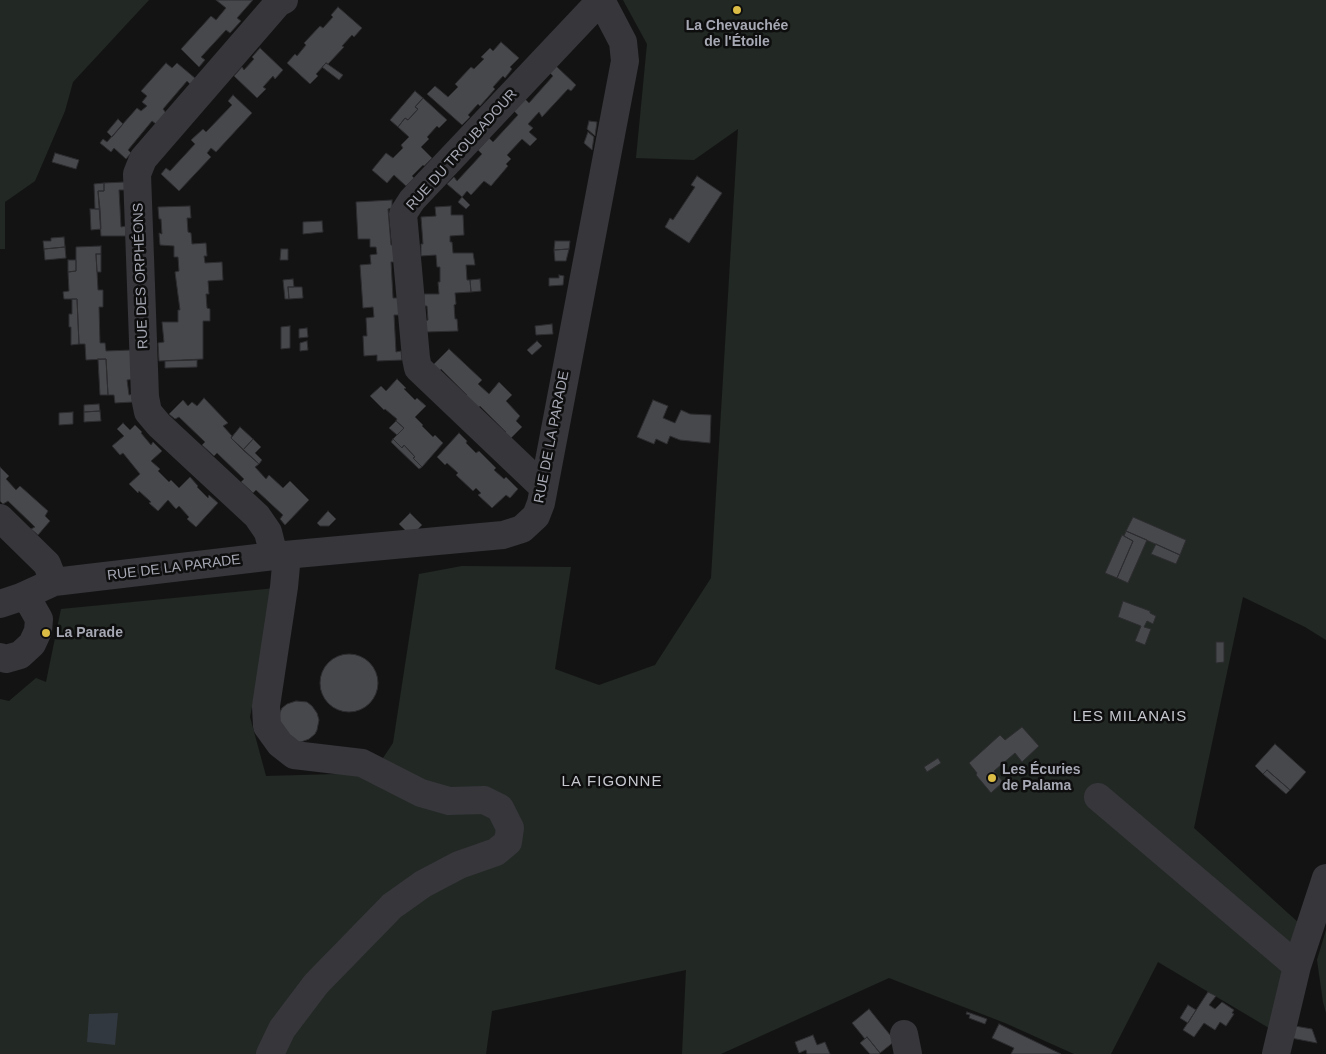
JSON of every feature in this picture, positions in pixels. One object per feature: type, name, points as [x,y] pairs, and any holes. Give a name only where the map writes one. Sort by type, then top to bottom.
[{"type":"street","name":"RUE DES ORPHÉONS","points":[[270,1054],[282,1029],[316,984],[392,906],[423,884],[459,865],[496,852],[508,842],[510,828],[500,808],[484,800],[449,801],[421,793],[362,764],[294,755],[280,744],[267,726],[266,706],[284,587],[281,556],[257,516],[159,425],[148,412],[145,397],[137,174],[143,159],[278,3],[284,0]]},
{"type":"street","name":"RUE DE LA PARADE","points":[[10,601],[54,582],[281,556],[503,535],[522,529],[536,516],[541,503],[625,60],[623,42],[601,0]]},
{"type":"street","name":"RUE DU TROUBADOUR","points":[[543,487],[418,368],[403,214],[412,200],[601,0]]},
{"type":"street","points":[[0,518],[47,564],[54,582]]},
{"type":"street","points":[[0,657],[6,659],[20,655],[32,644],[38,631],[39,620],[30,603],[10,601]]},
{"type":"street","points":[[1098,797],[1297,966]]},
{"type":"street","points":[[1276,1054],[1297,966],[1326,878]]},
{"type":"shaded area","points":[[0,0],[149,0],[73,82],[65,111],[35,181],[5,202],[5,249],[0,249]]},
{"type":"shaded area","points":[[623,0],[1326,0],[1326,640],[1305,627],[1243,597],[1194,828],[1300,924],[1288,964],[1274,1031],[1158,962],[1111,1054],[1074,1054],[1005,1023],[889,978],[721,1054],[682,1054],[686,970],[492,1011],[486,1054],[0,1054],[0,699],[9,701],[36,678],[46,682],[61,609],[276,588],[250,717],[266,776],[373,773],[393,743],[419,574],[462,566],[571,567],[555,669],[599,685],[655,665],[711,578],[738,129],[694,160],[636,158],[647,44]]},
{"type":"shaded area","points":[[1326,930],[1326,1013],[1317,960]]},
{"type":"shaded area","points":[[118,1013],[115,1045],[87,1042],[89,1014]]},
{"type":"building","points":[[216,0],[253,0],[237,18],[241,21],[230,33],[226,30],[201,57],[205,60],[199,67],[181,49],[211,16],[216,20],[226,8]]},
{"type":"building","points":[[338,7],[362,28],[354,37],[352,35],[328,64],[326,63],[316,74],[318,76],[310,84],[287,63],[295,54],[297,56],[306,45],[304,43],[320,26],[323,28],[333,17],[331,15]]},
{"type":"building","points":[[501,42],[519,58],[510,67],[512,69],[505,78],[503,76],[493,87],[495,89],[480,106],[478,104],[468,115],[470,117],[462,125],[427,94],[435,86],[448,97],[458,87],[455,84],[471,67],[474,69],[484,59],[481,57],[490,48],[493,51]]},
{"type":"building","points":[[260,48],[283,70],[275,79],[273,76],[263,87],[266,89],[257,98],[234,76],[242,67],[244,70],[254,59],[252,57]]},
{"type":"building","points":[[166,63],[172,68],[177,63],[196,79],[191,85],[187,81],[163,109],[166,113],[156,124],[152,121],[128,150],[131,153],[126,159],[114,148],[111,152],[100,143],[103,139],[107,142],[137,108],[141,111],[147,106],[142,102],[147,96],[141,91]]},
{"type":"building","points":[[326,63],[343,75],[339,80],[322,67]]},
{"type":"building","points":[[556,66],[576,85],[571,91],[568,89],[542,117],[539,112],[528,124],[533,128],[529,132],[537,139],[530,146],[522,139],[507,155],[511,159],[506,164],[508,166],[491,186],[484,181],[471,195],[467,191],[462,197],[447,184],[454,177],[457,181],[482,154],[478,150],[489,138],[493,142],[518,115],[514,111],[525,99],[529,103],[553,76],[550,73]]},
{"type":"building","points":[[415,91],[423,98],[415,107],[418,109],[408,120],[405,118],[398,127],[390,120]]},
{"type":"building","points":[[233,95],[252,113],[216,152],[211,148],[207,153],[211,157],[179,191],[161,174],[166,168],[170,171],[195,144],[191,140],[203,129],[206,132],[232,105],[228,101]]},
{"type":"building","points":[[423,98],[447,120],[439,128],[437,126],[427,137],[429,139],[421,147],[432,158],[412,176],[414,178],[406,186],[394,175],[387,183],[372,170],[386,153],[393,158],[403,148],[401,145],[409,137],[398,127],[405,118],[408,120],[418,109],[415,107]]},
{"type":"building","points":[[118,119],[123,124],[112,137],[107,132]]},
{"type":"building","points":[[589,121],[597,122],[595,136],[587,129]]},
{"type":"building","points":[[588,132],[594,137],[592,150],[584,143]]},
{"type":"building","points":[[55,153],[79,160],[76,169],[52,162]]},
{"type":"building","points":[[697,176],[722,193],[689,243],[665,227],[670,218],[673,220],[695,187],[691,185]]},
{"type":"building","points":[[125,182],[125,190],[119,190],[121,227],[126,226],[126,236],[101,236],[98,191],[104,191],[104,183]]},
{"type":"building","points":[[104,183],[104,191],[98,191],[100,209],[95,209],[94,184]]},
{"type":"building","points":[[462,197],[470,205],[466,209],[458,202]]},
{"type":"building","points":[[392,200],[392,208],[388,209],[391,245],[394,245],[395,262],[391,262],[393,298],[398,298],[399,315],[394,315],[396,352],[401,351],[402,360],[377,361],[377,355],[364,356],[363,336],[367,336],[366,318],[374,317],[373,307],[363,308],[360,265],[371,264],[370,255],[377,254],[376,247],[370,247],[370,239],[358,239],[356,202]]},
{"type":"building","points":[[190,206],[191,218],[187,218],[188,232],[191,233],[192,244],[206,243],[207,256],[204,256],[205,263],[222,262],[223,280],[208,281],[209,294],[206,294],[207,308],[210,309],[210,321],[203,321],[203,359],[159,361],[158,343],[164,342],[162,322],[178,322],[178,310],[180,310],[175,272],[179,271],[178,257],[174,257],[174,246],[160,245],[159,233],[162,234],[158,207]]},
{"type":"building","points":[[451,206],[451,215],[463,215],[464,235],[450,236],[453,253],[473,253],[475,265],[466,265],[467,280],[470,280],[471,292],[455,293],[455,319],[457,319],[458,331],[426,332],[425,321],[428,320],[427,306],[424,306],[424,294],[439,294],[440,267],[437,267],[436,255],[421,256],[421,244],[423,244],[421,217],[436,216],[435,207]]},
{"type":"building","points":[[90,209],[100,209],[101,229],[91,230]]},
{"type":"building","points":[[322,221],[323,232],[303,234],[303,222]]},
{"type":"building","points":[[64,237],[65,247],[44,249],[43,241]]},
{"type":"building","points":[[555,241],[570,241],[569,249],[554,250]]},
{"type":"building","points":[[101,246],[101,254],[96,254],[98,290],[103,290],[103,307],[99,307],[100,343],[105,343],[106,351],[132,350],[135,379],[127,380],[129,395],[133,394],[133,402],[115,403],[114,395],[108,395],[106,359],[86,360],[85,344],[79,344],[77,299],[64,299],[63,292],[69,291],[68,272],[76,271],[76,247]]},
{"type":"building","points":[[65,247],[66,258],[45,260],[44,249]]},
{"type":"building","points":[[281,249],[288,249],[288,260],[280,260]]},
{"type":"building","points":[[569,249],[566,261],[555,261],[554,250]]},
{"type":"building","points":[[96,254],[101,254],[101,272],[97,272]]},
{"type":"building","points":[[68,260],[76,260],[76,271],[68,272]]},
{"type":"building","points":[[559,275],[564,276],[563,285],[549,286],[549,278],[559,278]]},
{"type":"building","points":[[293,279],[294,287],[288,287],[289,299],[285,299],[283,280]]},
{"type":"building","points":[[480,279],[481,291],[471,292],[470,280]]},
{"type":"building","points":[[288,287],[302,287],[303,298],[289,299]]},
{"type":"building","points":[[72,299],[77,299],[79,344],[71,345],[69,314],[72,314]]},
{"type":"building","points":[[552,324],[553,334],[536,335],[535,326]]},
{"type":"building","points":[[290,326],[290,348],[281,349],[281,327]]},
{"type":"building","points":[[307,328],[308,337],[299,338],[299,329]]},
{"type":"building","points":[[307,341],[308,350],[300,351],[300,343]]},
{"type":"building","points":[[537,341],[542,346],[532,355],[527,350]]},
{"type":"building","points":[[449,349],[482,380],[478,384],[489,394],[499,382],[512,395],[506,401],[520,416],[516,421],[522,427],[509,440],[503,435],[506,432],[480,406],[477,409],[464,398],[467,395],[441,369],[438,373],[431,367]]},
{"type":"building","points":[[98,359],[106,359],[108,395],[100,395]]},
{"type":"building","points":[[197,360],[197,367],[165,368],[165,361]]},
{"type":"building","points":[[397,379],[415,400],[417,398],[426,406],[415,417],[433,437],[435,435],[443,443],[422,467],[404,445],[402,448],[393,439],[404,428],[396,421],[397,419],[384,410],[370,396],[381,386],[386,391]]},
{"type":"building","points":[[204,398],[228,423],[223,426],[232,436],[231,438],[259,464],[255,467],[266,479],[269,475],[283,488],[290,481],[309,500],[285,525],[280,519],[283,515],[256,490],[253,493],[241,482],[244,479],[217,453],[214,456],[202,445],[205,442],[179,417],[175,419],[169,414],[183,400],[188,406],[192,402],[197,406]]},
{"type":"building","points":[[653,400],[668,406],[663,418],[675,423],[681,410],[690,414],[711,415],[710,443],[680,440],[670,436],[667,444],[656,439],[654,444],[637,437]]},
{"type":"building","points":[[99,404],[100,411],[84,412],[84,405]]},
{"type":"building","points":[[100,411],[101,421],[84,422],[84,412]]},
{"type":"building","points":[[73,412],[73,424],[59,425],[59,413]]},
{"type":"building","points":[[396,421],[404,428],[397,435],[389,428]]},
{"type":"building","points":[[123,423],[130,430],[135,425],[151,445],[153,442],[162,451],[151,461],[160,469],[158,471],[169,482],[171,480],[179,488],[190,477],[208,498],[209,495],[218,503],[196,527],[187,519],[189,517],[179,506],[176,509],[168,500],[158,511],[149,503],[151,502],[129,484],[140,474],[123,453],[120,455],[112,446],[124,436],[117,429]]},
{"type":"building","points":[[240,427],[253,439],[243,450],[231,438]]},
{"type":"building","points":[[459,433],[476,453],[479,451],[496,468],[494,470],[504,479],[506,477],[518,489],[510,498],[506,495],[492,508],[478,495],[481,493],[476,488],[473,491],[456,475],[458,473],[447,463],[445,465],[437,457]]},
{"type":"building","points":[[253,439],[261,447],[255,453],[262,460],[259,464],[243,450]]},
{"type":"building","points":[[393,439],[402,448],[404,445],[422,467],[419,469],[391,442]]},
{"type":"building","points":[[0,467],[9,476],[6,479],[16,490],[20,486],[48,511],[45,516],[50,521],[38,535],[31,529],[35,527],[8,501],[3,504],[0,501]]},
{"type":"building","points":[[328,511],[336,519],[329,526],[320,526],[317,523]]},
{"type":"building","points":[[410,513],[422,525],[417,530],[406,531],[399,524]]},
{"type":"building","points":[[1133,517],[1186,540],[1180,555],[1126,531]]},
{"type":"building","points":[[1126,531],[1147,540],[1128,583],[1117,578],[1133,541],[1124,536]]},
{"type":"building","points":[[1122,535],[1133,541],[1117,578],[1105,573]]},
{"type":"building","points":[[1156,544],[1180,555],[1176,564],[1151,554]]},
{"type":"building","points":[[1123,601],[1150,611],[1150,613],[1156,616],[1153,624],[1147,621],[1144,627],[1151,629],[1145,645],[1135,641],[1141,626],[1118,617]]},
{"type":"building","points":[[1216,642],[1224,642],[1224,662],[1216,663]]},
{"type":"building","points":[[343,654],[355,654],[365,658],[374,667],[378,689],[370,704],[355,712],[343,712],[333,708],[324,699],[320,689],[320,677],[324,667],[333,658]]},
{"type":"building","points":[[296,701],[307,702],[312,706],[319,720],[315,734],[301,742],[296,742],[278,725],[282,708]]},
{"type":"building","points":[[1022,727],[1039,746],[1022,762],[1015,753],[994,771],[1003,782],[991,793],[969,763],[1000,735],[1005,740]]},
{"type":"building","points":[[1275,744],[1306,772],[1290,790],[1267,770],[1263,774],[1255,766]]},
{"type":"building","points":[[938,758],[941,763],[927,772],[924,767]]},
{"type":"building","points":[[1267,770],[1290,790],[1286,794],[1263,774]]},
{"type":"building","points":[[1208,992],[1216,996],[1209,1005],[1215,1009],[1222,1002],[1234,1010],[1232,1013],[1234,1014],[1226,1026],[1220,1022],[1215,1030],[1204,1023],[1194,1037],[1183,1030]]},
{"type":"building","points":[[1188,1005],[1196,1010],[1188,1023],[1180,1018]]},
{"type":"building","points":[[869,1009],[895,1041],[880,1053],[852,1023]]},
{"type":"building","points":[[967,1012],[987,1019],[985,1024],[969,1018],[970,1015],[966,1014]]},
{"type":"building","points":[[999,1024],[1061,1054],[1011,1054],[1014,1048],[992,1038]]},
{"type":"building","points":[[1289,1025],[1312,1029],[1317,1043],[1286,1037]]},
{"type":"building","points":[[813,1035],[817,1045],[825,1042],[830,1054],[807,1054],[806,1050],[799,1053],[795,1042]]},
{"type":"building","points":[[867,1037],[879,1054],[870,1054],[860,1043]]},
{"type":"place","name":"La Chevauchée de l'Étoile","points":[[737,10]]},
{"type":"place","name":"La Parade","points":[[46,633]]},
{"type":"place","name":"Les Écuries de Palama","points":[[992,778]]},
{"type":"district","name":"LES MILANAIS","points":[[1130,717]]},
{"type":"district","name":"LA FIGONNE","points":[[612,782]]}]
